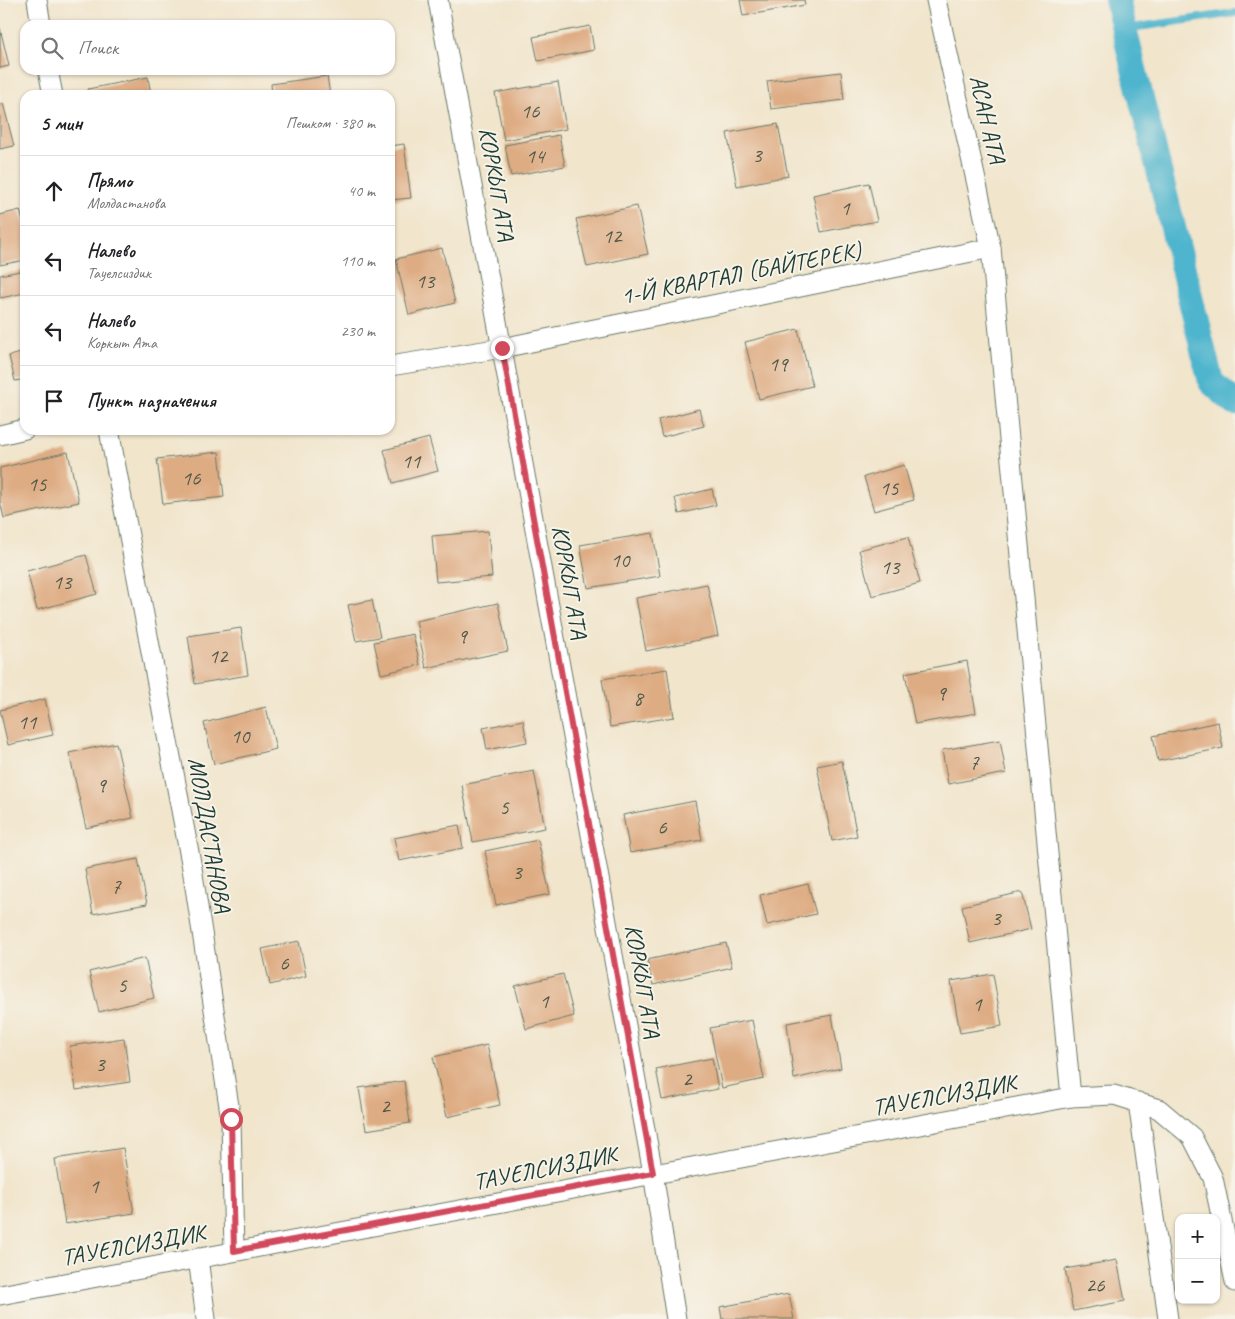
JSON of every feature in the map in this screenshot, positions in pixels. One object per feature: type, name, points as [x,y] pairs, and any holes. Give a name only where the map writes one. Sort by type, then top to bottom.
[{"type":"street","points":[[37,0],[40,20]]},
{"type":"street","name":"КОРКЫТ АТА","points":[[438,0],[653,1173],[676,1319]]},
{"type":"street","name":"АСАН АТА","points":[[936,0],[991,248],[1071,1097]]},
{"type":"street","points":[[49,75],[52,90]]},
{"type":"street","name":"1-Й КВАРТАЛ (БАЙТЕРЕК)","points":[[395,365],[502,348],[991,248]]},
{"type":"street","points":[[0,435],[20,430]]},
{"type":"street","name":"МОЛДАСТАНОВА","points":[[110,435],[192,868],[231,1119],[234,1251]]},
{"type":"street","name":"ТАУЕЛСИЗДИК","points":[[0,1295],[1071,1097],[1114,1095],[1159,1109],[1192,1137],[1213,1178],[1235,1282]]},
{"type":"street","points":[[1138,1102],[1168,1319]]},
{"type":"street","points":[[198,1258],[206,1319]]},
{"type":"building","points":[[740,0],[804,0],[805,5],[743,16]]},
{"type":"building","points":[[590,26],[594,50],[538,61],[533,37]]},
{"type":"building","points":[[0,28],[9,66],[0,68]]},
{"type":"building","points":[[841,72],[844,100],[771,109],[767,81]]},
{"type":"building","points":[[327,76],[329,90],[272,90],[271,84]]},
{"type":"building","points":[[148,77],[150,90],[88,90]]},
{"type":"building","points":[[558,82],[566,129],[504,140],[495,93]]},
{"type":"building","points":[[3,103],[14,146],[0,149],[0,104]]},
{"type":"building","points":[[778,124],[788,176],[737,186],[727,133]]},
{"type":"building","points":[[559,135],[565,166],[511,176],[505,145]]},
{"type":"building","points":[[404,144],[411,198],[395,200],[395,145]]},
{"type":"building","points":[[869,183],[877,221],[821,232],[813,195]]},
{"type":"building","points":[[637,206],[648,254],[587,267],[576,219]]},
{"type":"building","points":[[20,210],[20,261],[0,265],[0,215]]},
{"type":"building","points":[[442,248],[455,303],[409,315],[396,259]]},
{"type":"building","points":[[20,271],[20,294],[0,298],[0,275]]},
{"type":"building","points":[[798,329],[812,386],[759,399],[745,342]]},
{"type":"building","points":[[20,353],[20,380],[15,381],[9,356]]},
{"type":"building","points":[[699,409],[704,426],[662,437],[658,420]]},
{"type":"building","points":[[429,438],[438,471],[393,483],[384,450]]},
{"type":"building","points":[[68,452],[79,502],[4,518],[0,501],[0,468]]},
{"type":"building","points":[[219,452],[224,497],[163,504],[157,459]]},
{"type":"building","points":[[904,465],[914,500],[874,511],[864,477]]},
{"type":"building","points":[[712,489],[716,505],[679,514],[675,498]]},
{"type":"building","points":[[488,531],[492,577],[436,582],[432,536]]},
{"type":"building","points":[[653,533],[660,576],[588,588],[580,545]]},
{"type":"building","points":[[908,537],[920,583],[872,596],[859,550]]},
{"type":"building","points":[[86,555],[97,594],[37,610],[27,571]]},
{"type":"building","points":[[707,584],[718,636],[646,651],[636,598]]},
{"type":"building","points":[[372,600],[380,637],[356,641],[348,605]]},
{"type":"building","points":[[498,603],[508,651],[426,668],[416,621]]},
{"type":"building","points":[[241,628],[248,675],[195,684],[188,636]]},
{"type":"building","points":[[413,634],[420,665],[381,674],[374,642]]},
{"type":"building","points":[[967,661],[976,713],[915,724],[905,673]]},
{"type":"building","points":[[667,669],[674,717],[610,727],[602,679]]},
{"type":"building","points":[[45,699],[53,735],[8,745],[0,710]]},
{"type":"building","points":[[266,707],[276,749],[214,764],[204,723]]},
{"type":"building","points":[[523,720],[527,742],[487,750],[483,728]]},
{"type":"building","points":[[1218,722],[1223,748],[1158,761],[1153,736]]},
{"type":"building","points":[[1000,740],[1006,773],[948,784],[942,750]]},
{"type":"building","points":[[116,743],[133,818],[86,828],[69,753]]},
{"type":"building","points":[[842,761],[857,836],[832,841],[817,766]]},
{"type":"building","points":[[534,771],[545,828],[473,842],[462,785]]},
{"type":"building","points":[[695,801],[702,840],[630,853],[623,815]]},
{"type":"building","points":[[459,825],[463,848],[399,861],[394,838]]},
{"type":"building","points":[[538,840],[550,894],[496,905],[485,851]]},
{"type":"building","points":[[138,859],[147,904],[93,914],[85,869]]},
{"type":"building","points":[[808,884],[816,914],[767,925],[760,895]]},
{"type":"building","points":[[1022,892],[1031,929],[970,943],[962,906]]},
{"type":"building","points":[[299,941],[306,976],[270,985],[262,949]]},
{"type":"building","points":[[726,943],[732,967],[653,985],[647,960]]},
{"type":"building","points":[[145,958],[154,998],[99,1012],[89,972]]},
{"type":"building","points":[[563,974],[574,1016],[526,1029],[515,986]]},
{"type":"building","points":[[993,974],[1002,1026],[960,1033],[951,981]]},
{"type":"building","points":[[832,1015],[841,1068],[794,1079],[787,1023]]},
{"type":"building","points":[[752,1020],[764,1079],[722,1088],[710,1028]]},
{"type":"building","points":[[124,1038],[130,1082],[76,1090],[70,1046]]},
{"type":"building","points":[[487,1045],[500,1105],[447,1117],[433,1057]]},
{"type":"building","points":[[712,1058],[718,1089],[662,1100],[656,1069]]},
{"type":"building","points":[[404,1081],[410,1123],[366,1130],[359,1088]]},
{"type":"building","points":[[123,1148],[134,1213],[65,1224],[55,1159]]},
{"type":"building","points":[[1117,1260],[1125,1301],[1073,1311],[1065,1269]]},
{"type":"building","points":[[789,1294],[794,1319],[722,1319],[720,1307]]},
{"type":"waterway","points":[[1117,0],[1211,382],[1235,403]]},
{"type":"waterway","points":[[1124,29],[1235,13]]},
{"type":"route","points":[[231,1119],[234,1251],[653,1173],[502,348]]}]
